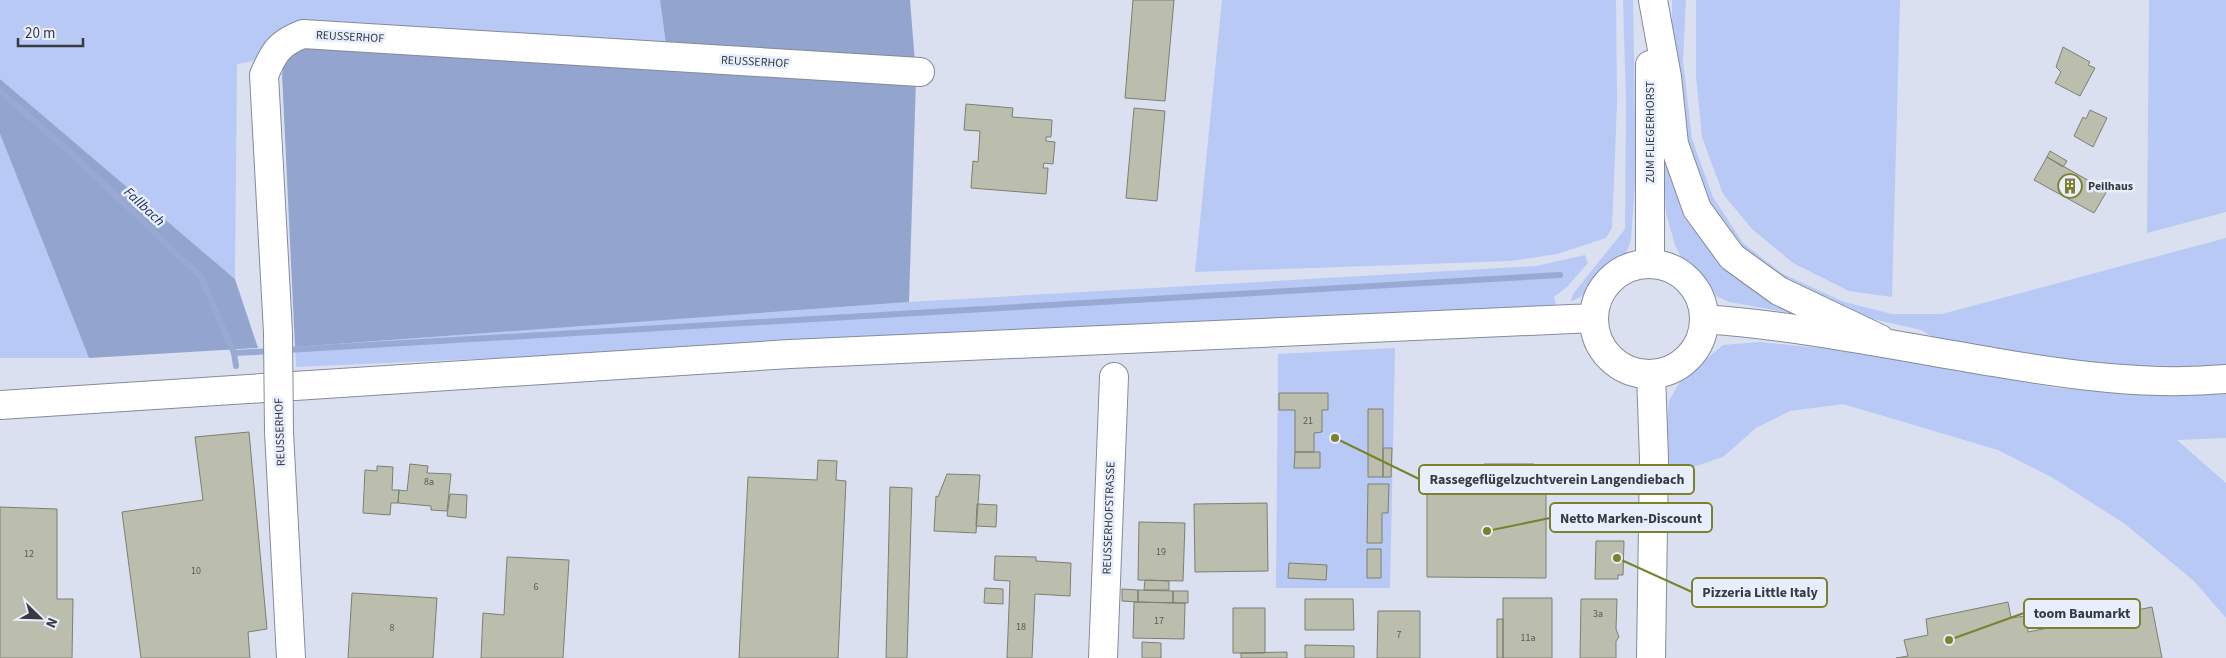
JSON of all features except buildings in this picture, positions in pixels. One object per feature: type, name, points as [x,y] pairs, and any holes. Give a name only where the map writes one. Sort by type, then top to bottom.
[{"type":"main road","name":"ZUM FLIEGERHORST","points":[[1649,0],[1650,264]]},
{"type":"main road","points":[[1653,0],[1667,77],[1674,144],[1697,209],[1732,257],[1778,291],[1895,346]]},
{"type":"main road","name":"REUSSERHOF","points":[[291,658],[279,432],[278,333],[264,75],[273,54],[287,40],[304,34],[920,72]]},
{"type":"main road","points":[[1650,264],[1667,267],[1682,274],[1694,287],[1702,302],[1704,319],[1702,336],[1694,351],[1682,363],[1668,371],[1651,374],[1634,372],[1618,364],[1605,352],[1597,336],[1594,318],[1597,301],[1605,286],[1617,274],[1633,266],[1650,264]]},
{"type":"main road","points":[[0,405],[790,354],[1594,318]]},
{"type":"main road","points":[[1704,319],[1763,323],[2069,374],[2192,382],[2226,379]]},
{"type":"main road","points":[[1651,374],[1654,459],[1651,658]]},
{"type":"main road","name":"REUSSERHOFSTRASSE","points":[[1103,658],[1114,377]]},
{"type":"main road","points":[[0,386],[222,390]]},
{"type":"shaded area","points":[[0,0],[660,0],[667,52],[295,28],[274,34],[259,60],[237,64],[235,279],[0,79]]},
{"type":"shaded area","points":[[660,0],[910,0],[915,63],[667,52]]},
{"type":"shaded area","points":[[1222,0],[1616,0],[1617,104],[1612,228],[1606,238],[1557,254],[1511,261],[1195,272]]},
{"type":"shaded area","points":[[1623,0],[1633,0],[1636,169],[1631,239],[1623,258],[1616,267],[1589,291],[1571,302],[1573,294],[1625,229],[1626,101]]},
{"type":"shaded area","points":[[1672,0],[1686,0],[1683,61],[1692,139],[1713,197],[1743,243],[1783,274],[1844,302],[1892,314],[1942,314],[2226,238],[2226,369],[2069,365],[1943,343],[1921,330],[1843,312],[1736,252],[1701,207],[1678,144],[1672,63]]},
{"type":"shaded area","points":[[1696,0],[1900,0],[1892,297],[1849,291],[1793,263],[1752,229],[1723,194],[1702,137],[1696,76]]},
{"type":"shaded area","points":[[2149,0],[2226,0],[2226,212],[2147,233]]},
{"type":"shaded area","points":[[304,38],[916,79],[909,302],[295,347],[282,74],[287,52]]},
{"type":"shaded area","points":[[0,79],[235,279],[258,348],[89,358],[0,134]]},
{"type":"shaded area","points":[[0,134],[89,358],[0,358]]},
{"type":"shaded area","points":[[1662,142],[1690,210],[1797,314],[1729,302],[1716,296],[1707,282],[1682,259],[1675,245],[1666,213]]},
{"type":"shaded area","points":[[1585,255],[1588,263],[1567,287],[1554,297],[1556,306],[1289,323],[296,367],[295,347],[909,302],[1536,266]]},
{"type":"shaded area","points":[[1760,342],[1849,351],[2056,388],[2180,396],[2226,393],[2226,438],[2177,440],[2226,483],[2226,618],[2194,581],[2125,524],[2053,478],[1998,450],[1843,404],[1790,411],[1756,428],[1723,457],[1690,468],[1670,468],[1664,453],[1669,401],[1681,380],[1723,345]]},
{"type":"shaded area","points":[[1395,348],[1390,588],[1276,588],[1278,354]]},
{"type":"waterway","name":"Fallbach","points":[[0,91],[71,153],[201,277],[234,353],[236,366]]},
{"type":"waterway","points":[[286,350],[1560,275]]},
{"type":"waterway","points":[[234,353],[273,351]]},
{"type":"place","name":"Peilhaus","points":[[2070,186]]},
{"type":"place","name":"Rassegeflügelzuchtverein Langendiebach","points":[[1335,438]]},
{"type":"place","name":"Netto Marken-Discount","points":[[1487,531]]},
{"type":"place","name":"Pizzeria Little Italy","points":[[1617,558]]},
{"type":"place","name":"toom Baumarkt","points":[[1949,640]]}]
